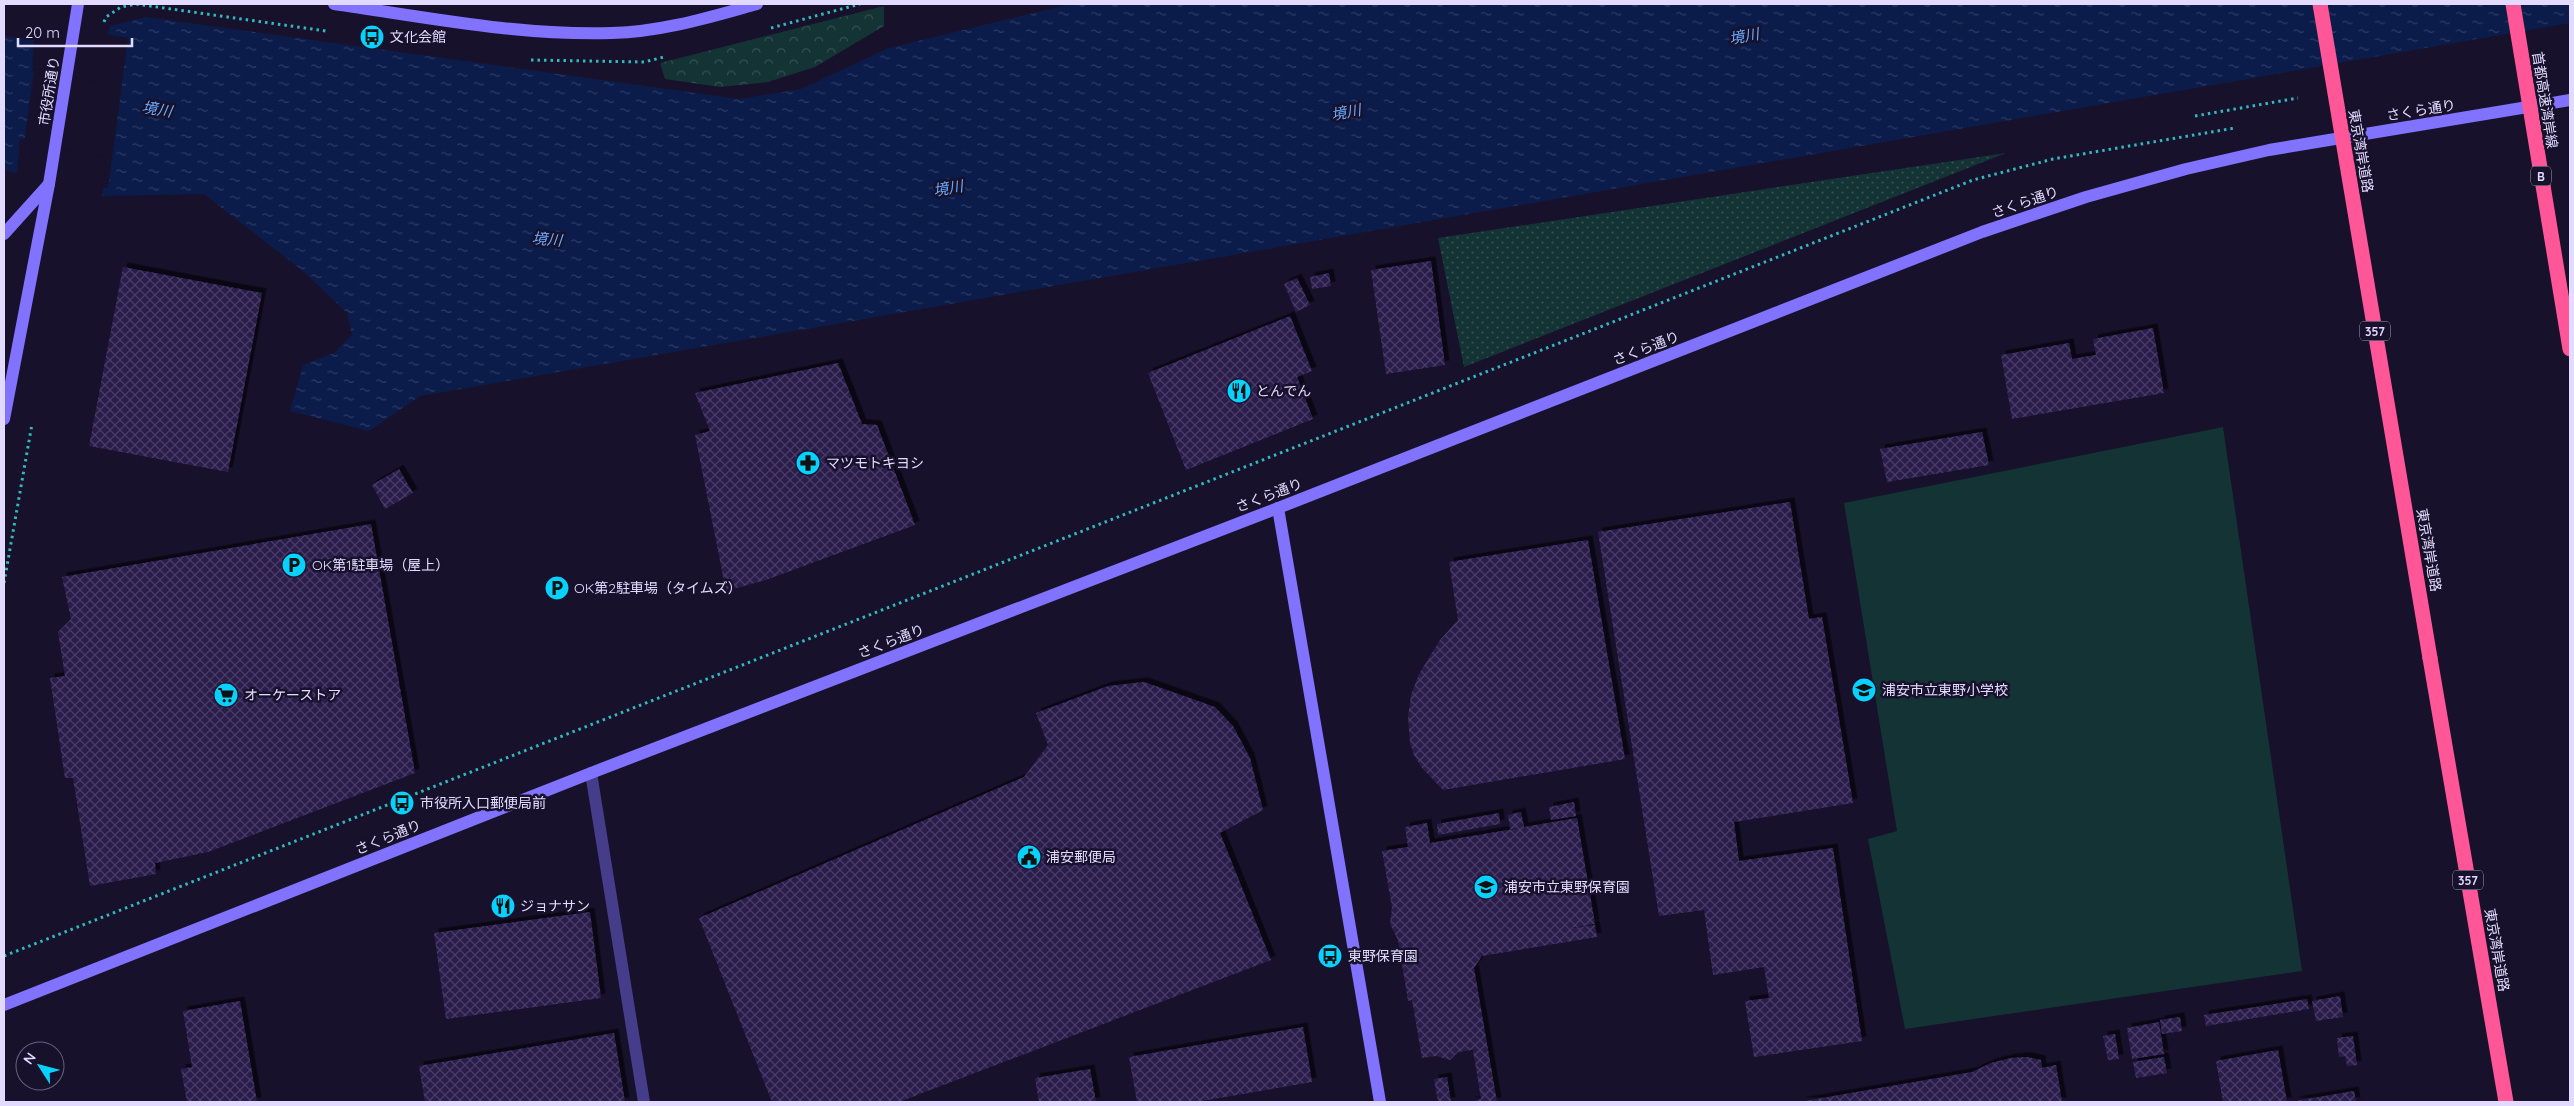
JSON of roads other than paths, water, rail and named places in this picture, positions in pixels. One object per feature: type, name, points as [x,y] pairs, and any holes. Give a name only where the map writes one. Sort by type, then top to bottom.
[{"type":"highway","name":"東京湾岸道路","points":[[2320,4],[2506,1102]]},
{"type":"highway","name":"首都高速湾岸線","points":[[2513,4],[2570,349]]},
{"type":"street","name":"市役所通り","points":[[4,419],[49,184],[78,4]]},
{"type":"street","points":[[334,4],[539,32],[614,33],[682,25],[757,4]]},
{"type":"street","name":"さくら通り","points":[[4,1005],[591,773],[1278,508],[1982,232],[2086,197],[2186,169],[2270,150],[2570,100]]},
{"type":"street","points":[[4,234],[49,184]]},
{"type":"street","points":[[1278,508],[1380,1102]]},
{"type":"street","points":[[591,773],[644,1102]]},
{"type":"water","name":"境川","points":[[1070,4],[2570,4],[2570,23],[420,396],[369,431],[290,411],[303,365],[334,353],[352,335],[347,313],[304,272],[204,194],[102,196],[107,155],[20,139],[17,173],[4,170],[4,36],[34,40],[32,71],[109,87],[112,70],[99,63],[110,26],[146,17],[739,99],[801,89],[889,48]]},
{"type":"place","name":"文化会館","points":[[372,37]]},
{"type":"place","name":"とんでん","points":[[1239,391]]},
{"type":"place","name":"マツモトキヨシ","points":[[808,463]]},
{"type":"place","name":"OK第1駐車場（屋上）","points":[[294,565]]},
{"type":"place","name":"OK第2駐車場（タイムズ）","points":[[557,588]]},
{"type":"place","name":"浦安市立東野小学校","points":[[1864,690]]},
{"type":"place","name":"オーケーストア","points":[[226,695]]},
{"type":"place","name":"市役所入口郵便局前","points":[[402,803]]},
{"type":"place","name":"浦安郵便局","points":[[1029,857]]},
{"type":"place","name":"浦安市立東野保育園","points":[[1486,887]]},
{"type":"place","name":"ジョナサン","points":[[503,906]]},
{"type":"place","name":"東野保育園","points":[[1330,956]]}]
